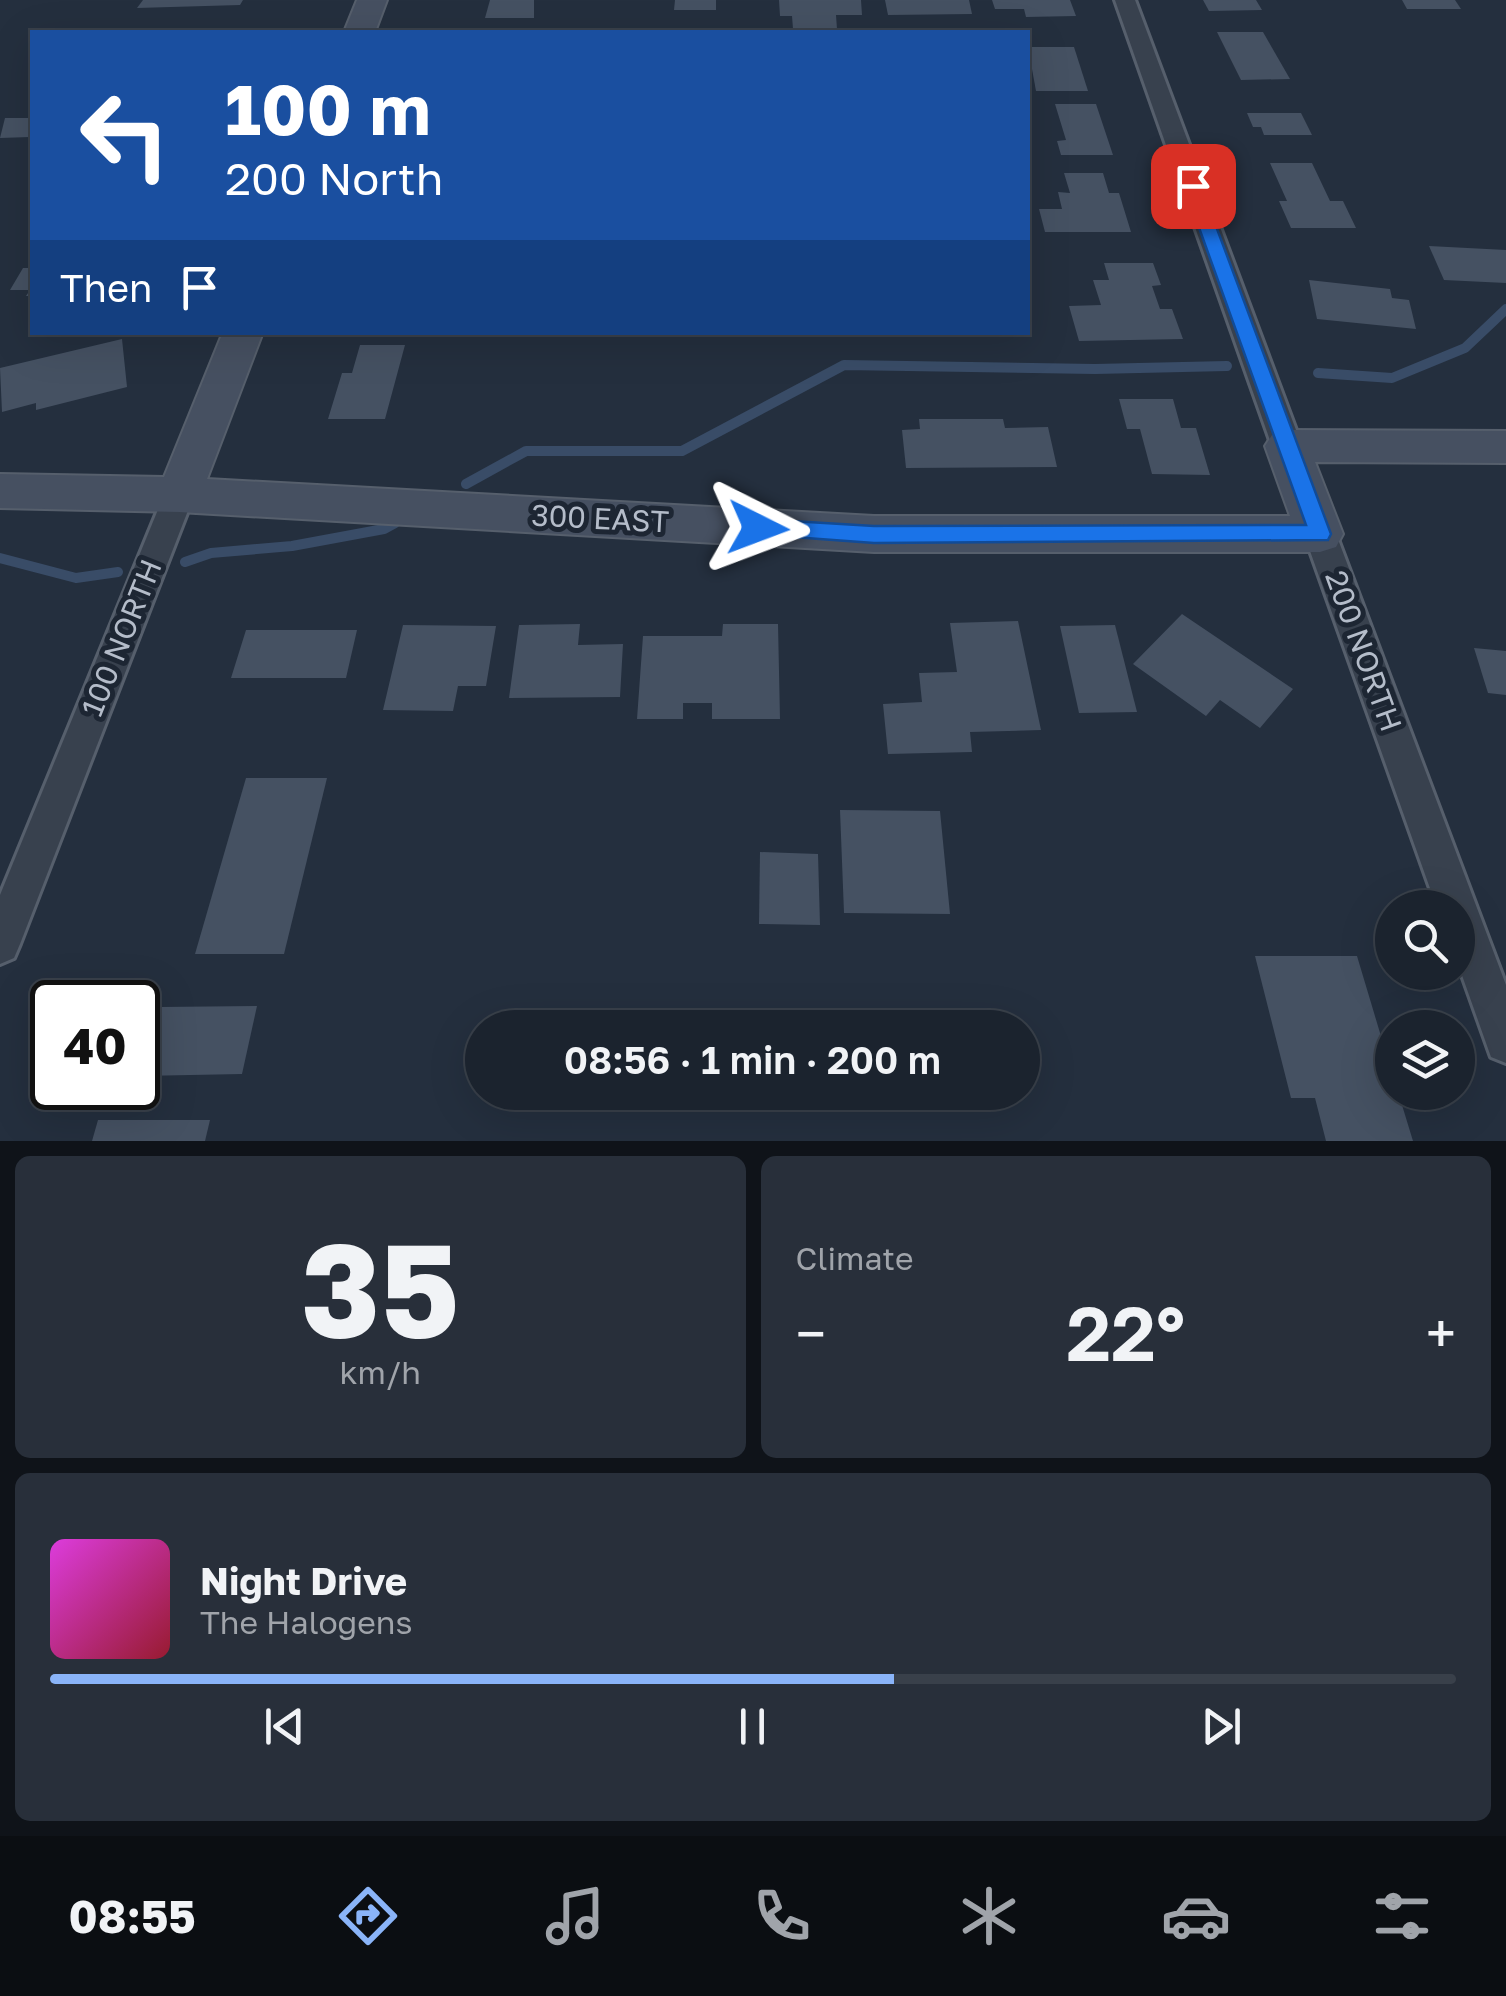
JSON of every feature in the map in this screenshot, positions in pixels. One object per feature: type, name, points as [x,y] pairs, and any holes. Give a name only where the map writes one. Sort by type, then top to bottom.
[{"type":"street","points":[[361,30],[372,0]]},
{"type":"street","name":"200 NORTH","points":[[1126,0],[1450,890]]},
{"type":"street","name":"100 NORTH","points":[[0,944],[242,335]]},
{"type":"street","points":[[1287,446],[1506,447]]},
{"type":"street","name":"300 EAST","points":[[0,491],[179,495],[874,534],[1320,534]]},
{"type":"street","name":"200 NORTH","points":[[1475,957],[1506,1042]]},
{"type":"building","points":[[143,0],[243,0],[240,5],[137,8]]},
{"type":"building","points":[[490,0],[534,0],[534,18],[485,18]]},
{"type":"building","points":[[675,0],[716,0],[716,10],[674,10]]},
{"type":"building","points":[[779,0],[861,0],[862,15],[836,15],[837,29],[793,29],[792,16],[780,16]]},
{"type":"building","points":[[885,0],[969,0],[972,14],[888,15]]},
{"type":"building","points":[[992,0],[1070,0],[1076,16],[1026,17],[1024,9],[995,9]]},
{"type":"building","points":[[1203,0],[1256,0],[1262,10],[1209,11]]},
{"type":"building","points":[[1402,0],[1455,0],[1461,9],[1407,9]]},
{"type":"building","points":[[1217,32],[1263,32],[1290,79],[1241,80]]},
{"type":"building","points":[[1030,47],[1074,47],[1088,91],[1036,91]]},
{"type":"building","points":[[1055,104],[1096,104],[1113,155],[1061,155],[1057,141],[1066,140]]},
{"type":"building","points":[[1247,113],[1301,113],[1312,135],[1264,135],[1261,127],[1253,127]]},
{"type":"building","points":[[5,118],[30,118],[30,137],[0,138]]},
{"type":"building","points":[[1270,163],[1312,163],[1330,201],[1343,201],[1356,228],[1291,228],[1279,201],[1287,201]]},
{"type":"building","points":[[1064,173],[1103,173],[1109,193],[1119,193],[1131,232],[1045,232],[1039,209],[1062,209],[1058,192],[1070,193]]},
{"type":"building","points":[[1429,246],[1506,250],[1506,283],[1444,280]]},
{"type":"building","points":[[1104,263],[1153,263],[1161,285],[1152,286],[1160,309],[1172,309],[1183,339],[1079,341],[1069,306],[1101,305],[1093,280],[1109,280]]},
{"type":"building","points":[[23,268],[30,268],[30,290],[10,290]]},
{"type":"building","points":[[1309,280],[1390,289],[1392,298],[1409,300],[1416,329],[1317,319]]},
{"type":"building","points":[[122,339],[127,387],[36,410],[36,403],[2,412],[0,368]]},
{"type":"building","points":[[360,345],[405,345],[385,419],[328,419],[342,373],[352,373]]},
{"type":"building","points":[[1119,399],[1173,399],[1181,428],[1196,428],[1210,475],[1152,474],[1140,429],[1127,429]]},
{"type":"building","points":[[919,419],[1003,419],[1005,428],[1048,427],[1057,467],[906,468],[902,430],[920,429]]},
{"type":"building","points":[[1182,614],[1293,689],[1260,728],[1220,700],[1206,716],[1133,664]]},
{"type":"building","points":[[1018,621],[1041,730],[970,732],[972,752],[888,754],[883,704],[922,702],[919,673],[957,672],[950,623]]},
{"type":"building","points":[[580,624],[578,645],[623,644],[620,697],[509,698],[519,625]]},
{"type":"building","points":[[723,624],[778,624],[780,719],[712,719],[712,703],[683,703],[683,719],[637,719],[643,636],[722,636]]},
{"type":"building","points":[[403,625],[496,626],[486,686],[458,686],[453,711],[383,710]]},
{"type":"building","points":[[1115,625],[1137,712],[1079,713],[1060,626]]},
{"type":"building","points":[[246,630],[357,630],[346,678],[231,678]]},
{"type":"building","points":[[1474,648],[1506,651],[1506,695],[1488,693]]},
{"type":"building","points":[[246,778],[327,778],[284,954],[195,954]]},
{"type":"building","points":[[840,810],[940,811],[950,914],[844,913]]},
{"type":"building","points":[[760,852],[818,854],[820,925],[759,924]]},
{"type":"building","points":[[1255,956],[1357,956],[1375,1016],[1375,1110],[1404,1110],[1413,1141],[1326,1141],[1315,1098],[1291,1098]]},
{"type":"building","points":[[257,1006],[242,1074],[160,1076],[160,1007]]},
{"type":"building","points":[[98,1120],[210,1120],[205,1141],[92,1141]]},
{"type":"waterway","points":[[1318,373],[1392,378],[1465,348],[1506,309]]},
{"type":"waterway","points":[[466,484],[526,451],[682,451],[844,365],[1095,369],[1227,366]]},
{"type":"waterway","points":[[185,562],[211,553],[292,546],[384,529],[395,523]]},
{"type":"waterway","points":[[0,558],[76,578],[118,572]]},
{"type":"route","points":[[758,528],[874,534],[1320,534],[1193,186]]}]
